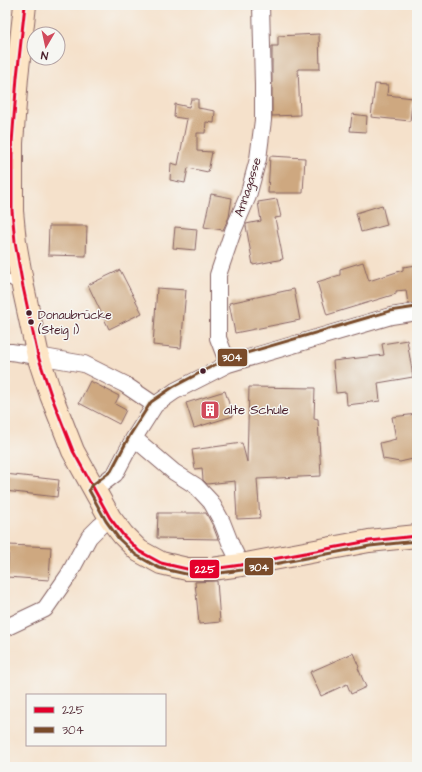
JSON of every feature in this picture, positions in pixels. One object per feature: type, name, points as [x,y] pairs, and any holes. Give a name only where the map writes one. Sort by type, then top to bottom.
[{"type":"main road","points":[[25,5],[17,77],[12,151],[12,211],[15,242],[14,283],[51,396],[73,451],[110,518],[123,535],[139,551],[161,563],[187,569],[212,569],[241,566],[368,541],[417,536]]},
{"type":"street","name":"Annagasse","points":[[228,364],[218,338],[218,275],[233,231],[248,196],[258,159],[263,120],[261,5]]},
{"type":"street","points":[[94,490],[115,474],[134,438],[156,405],[175,391],[228,364],[391,316],[417,312]]},
{"type":"street","points":[[5,352],[84,364],[124,384],[156,405]]},
{"type":"street","points":[[134,438],[174,472],[196,486],[211,502],[222,522],[241,566]]},
{"type":"street","points":[[5,628],[45,609],[68,576],[89,537],[110,518]]},
{"type":"building","points":[[319,34],[320,69],[298,69],[300,115],[272,116],[272,46],[278,46],[278,36]]},
{"type":"building","points":[[375,84],[388,85],[387,95],[413,98],[410,121],[371,117]]},
{"type":"building","points":[[191,99],[198,99],[198,108],[215,111],[214,123],[206,122],[205,133],[197,133],[197,151],[212,152],[208,172],[188,168],[185,183],[170,180],[171,163],[178,165],[187,119],[174,117],[175,104],[189,107]]},
{"type":"building","points":[[352,114],[367,116],[366,132],[350,131]]},
{"type":"building","points":[[270,156],[305,158],[303,193],[268,193]]},
{"type":"building","points":[[211,194],[232,198],[229,217],[223,230],[204,227]]},
{"type":"building","points":[[277,199],[281,217],[275,218],[283,259],[253,265],[246,224],[261,221],[258,202]]},
{"type":"building","points":[[382,205],[387,225],[361,232],[356,213]]},
{"type":"building","points":[[49,226],[87,226],[86,256],[48,255]]},
{"type":"building","points":[[175,227],[197,229],[195,250],[173,248]]},
{"type":"building","points":[[363,262],[369,281],[403,270],[403,267],[417,265],[417,303],[408,304],[406,290],[396,291],[396,294],[327,315],[317,282],[340,275],[340,269]]},
{"type":"building","points":[[120,270],[142,313],[109,329],[88,285]]},
{"type":"building","points":[[157,288],[186,290],[181,348],[153,345]]},
{"type":"building","points":[[294,289],[300,320],[235,333],[229,303]]},
{"type":"building","points":[[407,340],[413,377],[378,383],[380,401],[347,405],[346,392],[336,393],[333,361],[384,355],[382,344]]},
{"type":"building","points":[[90,381],[119,396],[115,404],[126,410],[119,424],[79,403]]},
{"type":"building","points":[[249,387],[315,388],[314,419],[318,420],[321,476],[257,479],[260,518],[237,519],[235,481],[207,484],[203,480],[202,468],[195,469],[192,450],[242,443],[247,462]]},
{"type":"building","name":"alte Schule","points":[[225,391],[233,416],[194,428],[186,403]]},
{"type":"building","points":[[417,414],[417,458],[400,462],[383,459],[380,443],[396,439],[392,417]]},
{"type":"building","points":[[5,474],[59,480],[57,497],[5,491]]},
{"type":"building","points":[[158,513],[206,513],[218,539],[157,538]]},
{"type":"building","points":[[9,545],[51,547],[49,580],[7,577]]},
{"type":"building","points":[[217,581],[220,622],[199,624],[195,582]]},
{"type":"building","points":[[353,653],[366,687],[351,694],[347,684],[321,696],[310,672]]},
{"type":"transit line","name":"225","points":[[25,5],[17,77],[12,143],[12,211],[15,242],[38,356],[51,395],[73,451],[110,518],[123,535],[139,551],[161,563],[187,569],[212,569],[241,565],[369,541],[417,536]]},
{"type":"transit line","name":"304","points":[[416,307],[390,311],[226,359],[173,387],[151,402],[130,435],[111,471],[91,486],[89,490],[106,521],[119,539],[136,555],[159,568],[186,574],[213,574],[242,570],[370,546],[417,541]]},
{"type":"place","name":"Donaubrücke (Steig 1)","points":[[31,322]]},
{"type":"place","name":"alte Schule","points":[[210,410]]}]
